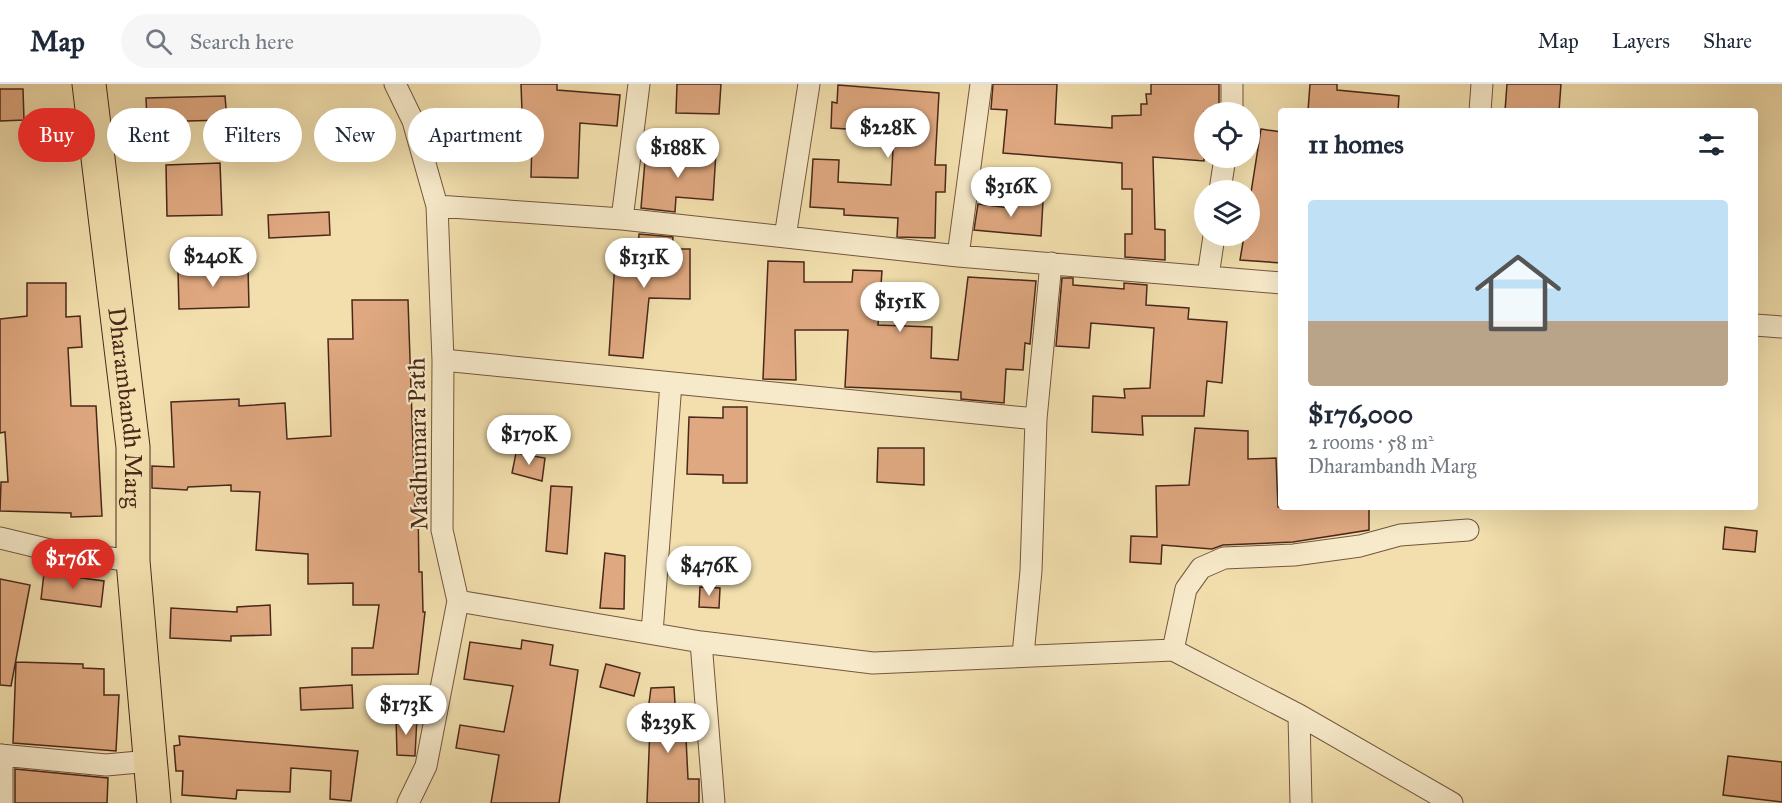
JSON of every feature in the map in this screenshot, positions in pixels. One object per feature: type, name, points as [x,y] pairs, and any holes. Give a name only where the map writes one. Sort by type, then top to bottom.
[{"type":"main road","name":"Dharambandh Marg","points":[[89,84],[133,447],[133,561],[154,803]]},
{"type":"street","name":"Madhumara Path","points":[[395,84],[413,121],[437,206],[443,360],[442,531],[458,601],[426,766],[408,803]]},
{"type":"street","points":[[622,219],[639,84]]},
{"type":"street","points":[[785,237],[809,84]]},
{"type":"street","points":[[958,256],[981,84]]},
{"type":"street","points":[[1232,84],[1232,102]]},
{"type":"street","points":[[1480,108],[1482,84]]},
{"type":"street","points":[[437,206],[622,219],[958,256],[1278,283]]},
{"type":"street","points":[[1208,276],[1212,246]]},
{"type":"street","points":[[1023,656],[1031,571],[1036,419],[1051,263]]},
{"type":"street","points":[[1758,325],[1782,327]]},
{"type":"street","points":[[443,360],[1036,419]]},
{"type":"street","points":[[652,633],[671,383]]},
{"type":"street","points":[[1173,650],[1186,589],[1201,568],[1224,558],[1294,555],[1360,546],[1400,535],[1468,531]]},
{"type":"street","points":[[0,538],[50,550],[133,561]]},
{"type":"street","points":[[458,601],[701,642],[873,663],[1173,650],[1299,715],[1452,803]]},
{"type":"street","points":[[701,642],[714,803]]},
{"type":"street","points":[[1299,715],[1301,803]]},
{"type":"street","points":[[2,803],[1,755],[106,765],[150,761]]},
{"type":"building","points":[[521,84],[557,84],[557,90],[620,95],[617,126],[580,123],[578,178],[531,177],[531,162],[544,162],[544,108],[522,108]]},
{"type":"building","points":[[677,84],[721,84],[719,114],[676,113]]},
{"type":"building","points":[[993,84],[1057,84],[1055,124],[1112,128],[1112,116],[1141,115],[1141,104],[1147,104],[1146,94],[1151,94],[1151,84],[1219,84],[1219,102],[1194,102],[1194,160],[1153,157],[1155,229],[1165,230],[1165,260],[1125,257],[1125,234],[1132,234],[1132,189],[1122,189],[1122,163],[1003,153],[1007,110],[991,109]]},
{"type":"building","points":[[1310,84],[1337,84],[1337,90],[1399,96],[1398,108],[1308,108]]},
{"type":"building","points":[[1507,84],[1561,84],[1559,108],[1505,108]]},
{"type":"building","points":[[838,85],[939,93],[935,165],[946,165],[945,192],[936,192],[935,238],[897,237],[898,218],[844,215],[844,209],[810,207],[813,159],[839,160],[838,182],[891,185],[894,132],[831,128],[832,102],[837,103]]},
{"type":"building","points":[[0,89],[23,89],[24,108],[18,108],[18,120],[0,121]]},
{"type":"building","points":[[225,96],[226,108],[203,108],[203,121],[191,121],[191,108],[146,108],[146,98]]},
{"type":"building","points":[[1261,129],[1278,132],[1278,263],[1240,260],[1242,246],[1260,246],[1260,180],[1253,180],[1255,168],[1260,168]]},
{"type":"building","points":[[662,150],[716,152],[713,200],[676,197],[675,212],[641,208],[645,161],[660,163]]},
{"type":"building","points":[[220,163],[222,215],[167,216],[166,165]]},
{"type":"building","points":[[1010,200],[1043,201],[1041,236],[974,230],[978,204],[1010,208]]},
{"type":"building","points":[[329,212],[330,235],[269,238],[268,215]]},
{"type":"building","points":[[639,234],[673,237],[672,249],[690,249],[690,299],[649,298],[643,358],[609,355],[616,246],[638,248]]},
{"type":"building","points":[[768,261],[804,262],[804,282],[852,282],[853,270],[882,271],[878,325],[932,327],[931,358],[958,360],[968,277],[1036,281],[1030,344],[1025,343],[1023,370],[1006,369],[1004,403],[961,399],[961,392],[845,387],[848,330],[795,330],[796,380],[763,379]]},
{"type":"building","points":[[248,268],[249,307],[179,309],[178,270]]},
{"type":"building","points":[[1062,278],[1073,278],[1073,285],[1124,289],[1124,283],[1147,285],[1146,305],[1189,308],[1188,319],[1227,322],[1222,383],[1207,381],[1204,416],[1142,416],[1143,435],[1092,432],[1093,396],[1125,398],[1124,389],[1150,388],[1154,328],[1091,323],[1089,348],[1056,346]]},
{"type":"building","points":[[27,283],[66,283],[66,317],[80,316],[82,347],[68,348],[71,406],[96,406],[102,516],[71,517],[71,513],[0,511],[1,482],[8,482],[5,432],[0,433],[0,319],[27,316]]},
{"type":"building","points":[[352,300],[408,300],[415,506],[418,506],[419,572],[422,572],[423,612],[425,612],[418,674],[352,675],[352,648],[373,648],[379,605],[353,605],[353,583],[308,584],[308,554],[256,550],[260,492],[231,491],[231,485],[188,487],[187,490],[152,488],[152,466],[174,467],[171,402],[239,399],[239,406],[285,403],[287,439],[331,436],[328,339],[353,339]]},
{"type":"building","points":[[723,407],[747,407],[747,483],[723,483],[723,475],[687,474],[689,417],[723,418]]},
{"type":"building","points":[[1195,428],[1248,431],[1248,459],[1276,458],[1278,510],[1369,510],[1369,530],[1293,542],[1223,545],[1212,549],[1162,545],[1161,564],[1130,562],[1131,536],[1157,537],[1156,486],[1189,485]]},
{"type":"building","points":[[878,448],[924,448],[924,485],[877,482]]},
{"type":"building","points":[[516,453],[545,458],[542,481],[512,473]]},
{"type":"building","points":[[551,486],[572,487],[567,554],[546,551]]},
{"type":"building","points":[[1725,527],[1757,531],[1755,552],[1723,549]]},
{"type":"building","points":[[605,553],[625,556],[624,609],[600,608]]},
{"type":"building","points":[[44,573],[104,581],[101,607],[41,599]]},
{"type":"building","points":[[0,579],[30,585],[11,686],[0,685]]},
{"type":"building","points":[[700,587],[720,588],[719,608],[699,607]]},
{"type":"building","points":[[270,605],[271,635],[231,636],[231,641],[170,638],[171,608],[237,612],[237,607]]},
{"type":"building","points":[[522,640],[553,645],[550,665],[578,670],[559,803],[491,803],[499,755],[456,748],[460,725],[504,732],[513,686],[464,679],[470,642],[521,649]]},
{"type":"building","points":[[16,662],[83,664],[83,668],[104,669],[104,695],[119,695],[116,751],[13,743]]},
{"type":"building","points":[[606,664],[640,673],[634,696],[600,687]]},
{"type":"building","points":[[352,685],[353,708],[301,710],[300,688]]},
{"type":"building","points":[[674,687],[677,738],[686,738],[688,779],[699,779],[699,803],[647,803],[650,727],[646,726],[651,688]]},
{"type":"building","points":[[396,717],[417,717],[415,756],[397,755]]},
{"type":"building","points":[[179,736],[358,751],[351,801],[330,799],[331,771],[291,768],[290,792],[237,790],[236,799],[182,795],[183,771],[176,771],[174,746],[180,745]]},
{"type":"building","points":[[1728,756],[1782,762],[1782,802],[1723,795]]},
{"type":"building","points":[[15,769],[108,778],[107,803],[15,803]]}]
